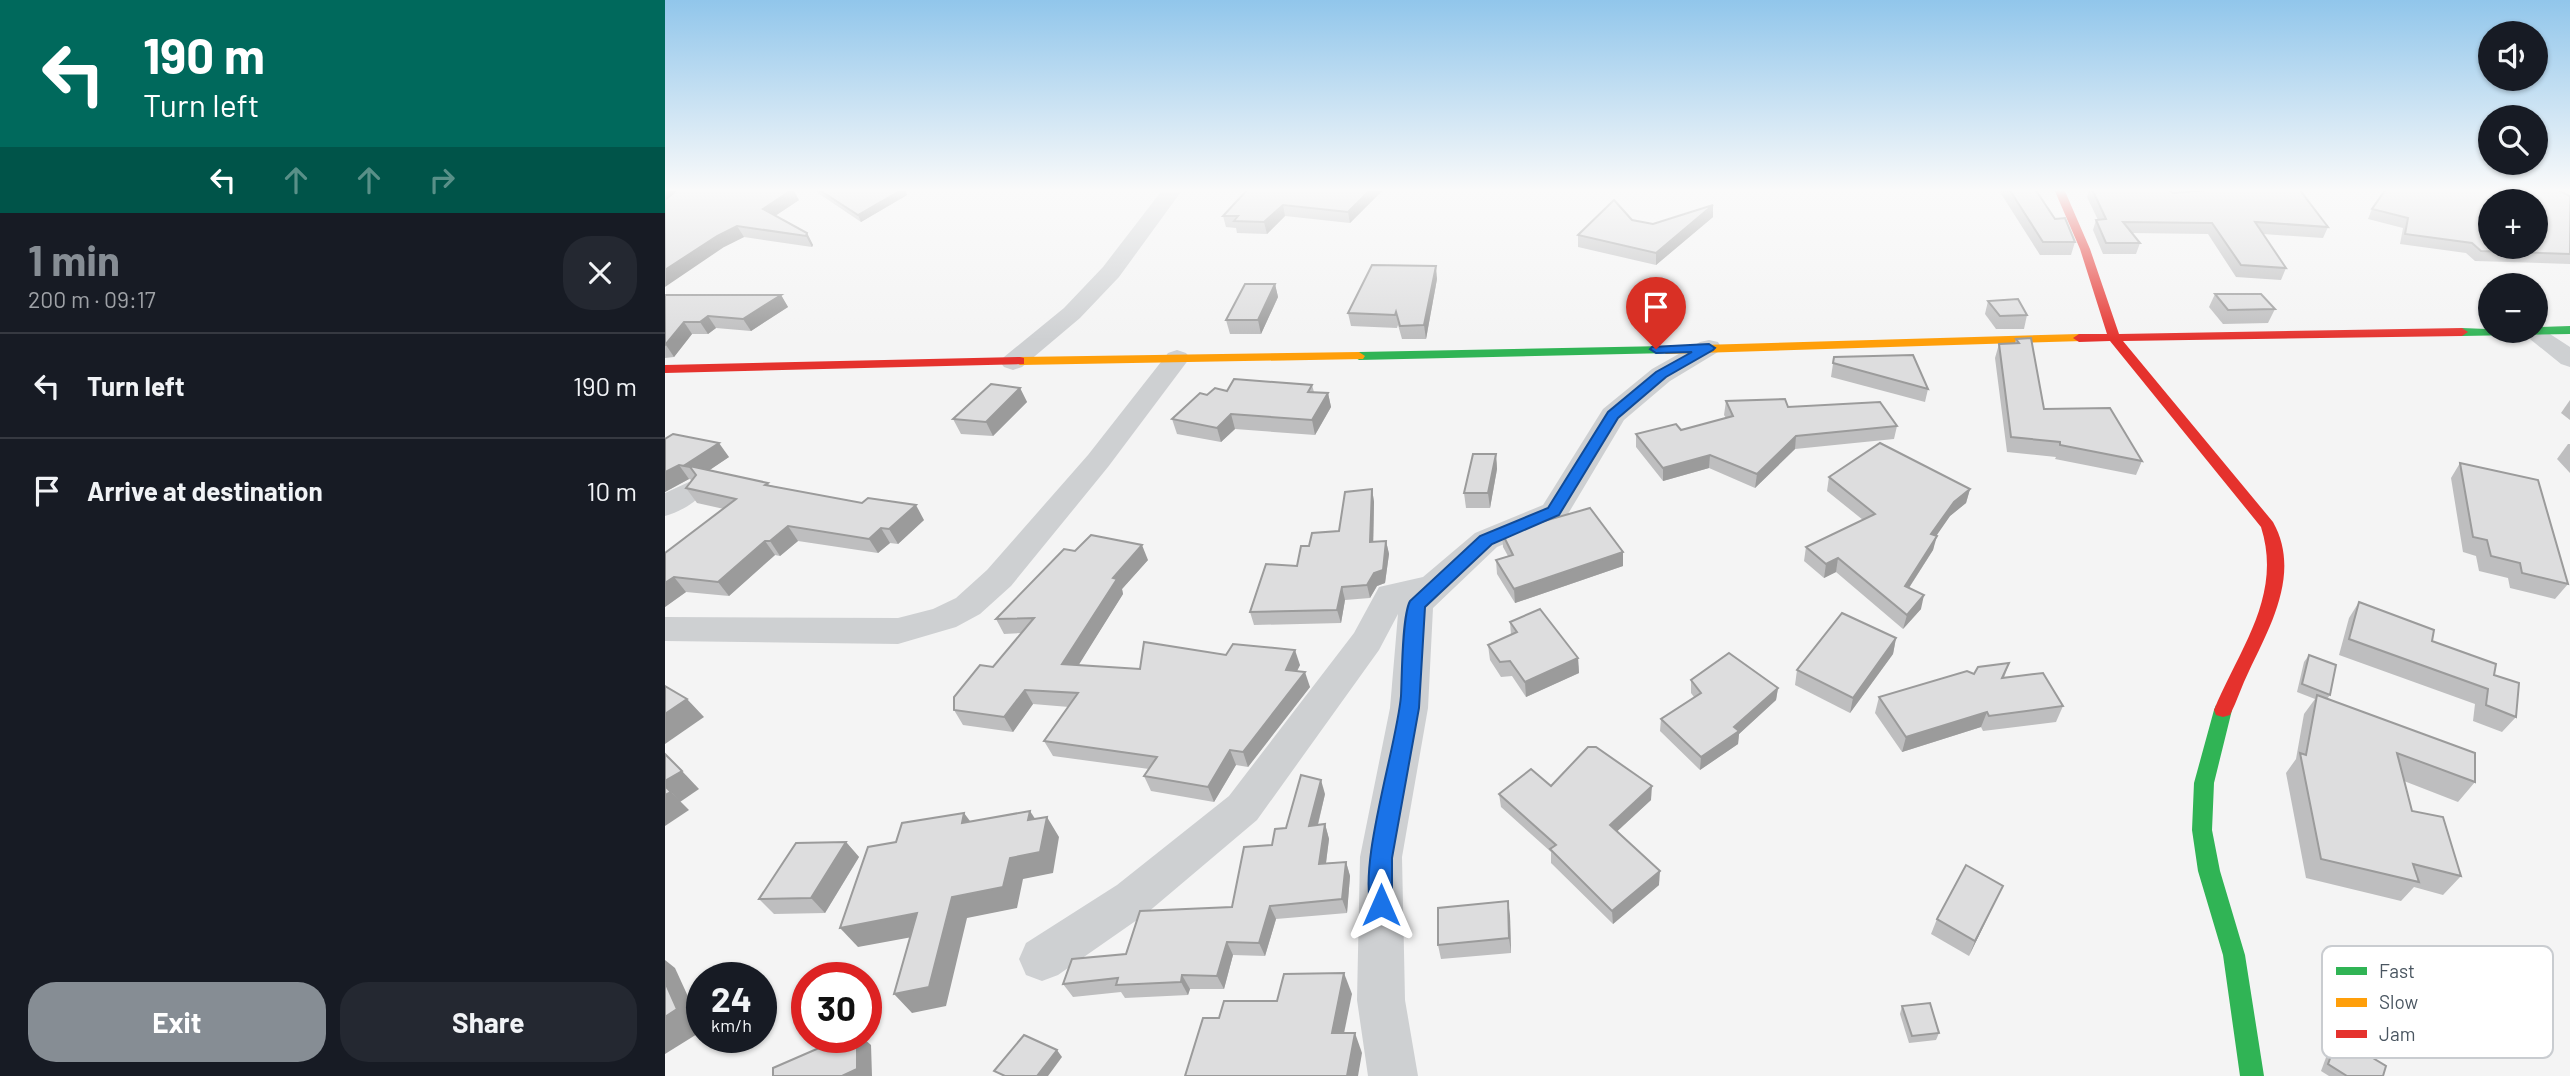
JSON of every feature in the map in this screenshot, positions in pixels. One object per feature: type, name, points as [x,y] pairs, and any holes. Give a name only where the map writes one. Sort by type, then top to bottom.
[{"type":"street","points":[[1013,362],[1072,313],[1111,272],[1135,239]]},
{"type":"street","points":[[2081,239],[2114,338],[2268,526],[2278,548],[2278,573],[2268,608],[2226,701],[2204,783],[2200,820],[2204,858],[2231,943],[2239,979],[2252,1076]]},
{"type":"street","points":[[2548,331],[2570,330]]},
{"type":"street","points":[[665,369],[1177,358],[1524,355],[2114,338],[2478,332]]},
{"type":"street","points":[[2548,343],[2570,359]]},
{"type":"street","points":[[1393,1076],[1381,1000],[1381,858],[1409,708],[1416,605],[1486,540],[1554,512],[1613,415],[1661,375],[1709,348]]},
{"type":"street","points":[[665,629],[898,631],[944,618],[968,606],[1008,568],[1098,461],[1177,358]]},
{"type":"street","points":[[1042,959],[1132,899],[1243,808],[1367,641],[1391,595],[1433,587]]},
{"type":"building","points":[[665,239],[712,239],[665,270]]},
{"type":"building","points":[[1596,239],[1672,239],[1656,253]]},
{"type":"building","points":[[2041,239],[2074,239],[2075,242],[2043,242]]},
{"type":"building","points":[[2104,239],[2137,239],[2140,243],[2106,243]]},
{"type":"building","points":[[2223,239],[2267,239],[2286,268],[2241,265]]},
{"type":"building","points":[[2444,239],[2478,239],[2478,248],[2472,243]]},
{"type":"building","points":[[2548,239],[2570,239],[2570,254],[2548,253]]},
{"type":"building","points":[[1372,265],[1436,266],[1424,325],[1400,326],[1396,312],[1395,315],[1348,313]]},
{"type":"building","points":[[1245,284],[1275,284],[1258,320],[1226,320]]},
{"type":"building","points":[[2215,294],[2261,294],[2275,309],[2228,310]]},
{"type":"building","points":[[665,295],[781,295],[743,319],[708,316],[700,322],[684,322],[665,345]]},
{"type":"building","points":[[2018,299],[2027,315],[2000,316],[1988,301]]},
{"type":"building","points":[[2031,338],[2044,409],[2110,408],[2142,461],[2060,445],[2060,442],[2011,437],[1999,344],[2019,343],[2016,339]]},
{"type":"building","points":[[1913,355],[1928,389],[1833,363],[1834,357]]},
{"type":"building","points":[[1234,379],[1312,385],[1308,392],[1328,393],[1312,420],[1231,414],[1217,428],[1172,419],[1200,393],[1207,395],[1215,388],[1227,391]]},
{"type":"building","points":[[991,384],[1020,388],[986,422],[953,419]]},
{"type":"building","points":[[1785,399],[1788,407],[1880,402],[1897,426],[1796,436],[1757,474],[1710,455],[1663,468],[1636,434],[1676,424],[1681,430],[1733,416],[1726,401]]},
{"type":"building","points":[[673,434],[719,443],[685,465],[768,483],[765,485],[862,503],[868,498],[916,505],[889,529],[881,528],[869,539],[788,526],[770,541],[765,541],[718,582],[674,577],[665,583],[665,553],[736,499],[686,488],[696,475],[690,467],[679,465],[665,472],[665,439]]},
{"type":"building","points":[[1880,443],[1970,489],[1954,502],[1931,534],[1937,536],[1905,586],[1924,595],[1907,615],[1838,558],[1826,564],[1806,547],[1875,514],[1829,477]]},
{"type":"building","points":[[1473,454],[1496,454],[1488,493],[1464,493]]},
{"type":"building","points":[[2460,463],[2538,480],[2568,584],[2522,573],[2520,563],[2491,556],[2487,540],[2473,537]]},
{"type":"building","points":[[1372,489],[1370,542],[1386,541],[1383,570],[1374,573],[1367,585],[1342,587],[1337,610],[1250,612],[1266,564],[1297,566],[1301,546],[1309,546],[1312,533],[1339,531],[1345,492]]},
{"type":"building","points":[[1590,508],[1623,552],[1514,589],[1496,560],[1513,555],[1502,533]]},
{"type":"building","points":[[1091,535],[1142,545],[1113,578],[1117,579],[1062,664],[1140,669],[1144,642],[1226,655],[1233,644],[1295,650],[1286,670],[1305,672],[1243,752],[1230,750],[1208,787],[1144,776],[1157,757],[1044,741],[1078,693],[1025,690],[1004,717],[954,710],[954,697],[980,665],[993,667],[1034,618],[996,619],[1064,549],[1075,551]]},
{"type":"building","points":[[2359,602],[2434,630],[2432,641],[2496,664],[2494,675],[2519,683],[2516,717],[2486,705],[2488,689],[2349,639]]},
{"type":"building","points":[[1540,609],[1578,658],[1525,682],[1510,661],[1500,662],[1488,645],[1517,632],[1510,622]]},
{"type":"building","points":[[1842,613],[1896,638],[1853,698],[1797,670]]},
{"type":"building","points":[[1729,653],[1778,688],[1734,727],[1739,731],[1701,757],[1661,719],[1701,693],[1691,680]]},
{"type":"building","points":[[2309,655],[2336,665],[2330,695],[2302,684]]},
{"type":"building","points":[[2009,663],[2002,678],[2043,673],[2063,706],[1989,716],[1987,712],[1906,737],[1879,697],[1967,671],[1974,674],[1978,667]]},
{"type":"building","points":[[665,686],[687,699],[665,714]]},
{"type":"building","points":[[2317,695],[2475,753],[2475,782],[2397,753],[2412,811],[2443,817],[2461,876],[2413,864],[2419,882],[2321,859],[2300,753],[2306,755]]},
{"type":"building","points":[[1588,747],[1596,747],[1652,786],[1610,825],[1660,871],[1612,911],[1550,849],[1556,845],[1499,794],[1531,769],[1551,786]]},
{"type":"building","points":[[665,754],[682,771],[665,781]]},
{"type":"building","points":[[1301,775],[1321,780],[1309,826],[1325,824],[1319,864],[1346,862],[1342,899],[1270,906],[1259,943],[1227,942],[1217,976],[1182,975],[1181,982],[1116,985],[1118,978],[1063,984],[1072,959],[1126,954],[1140,911],[1232,907],[1244,847],[1272,845],[1275,829],[1286,828]]},
{"type":"building","points":[[1030,811],[1028,820],[1047,817],[1040,852],[1010,858],[1003,887],[952,897],[929,987],[894,994],[917,913],[840,928],[868,847],[896,842],[902,823],[964,813],[962,823]]},
{"type":"building","points":[[846,842],[811,898],[759,899],[796,843]]},
{"type":"building","points":[[1966,865],[2003,886],[1975,941],[1937,919]]},
{"type":"building","points":[[1508,901],[1509,938],[1438,945],[1438,908]]},
{"type":"building","points":[[1344,973],[1332,1033],[1355,1033],[1347,1076],[1185,1076],[1203,1018],[1219,1018],[1224,1001],[1277,1001],[1284,974]]},
{"type":"building","points":[[665,982],[677,1009],[665,1017]]},
{"type":"building","points":[[1930,1003],[1939,1033],[1912,1036],[1902,1006]]},
{"type":"building","points":[[1024,1035],[1057,1050],[1037,1076],[1005,1076],[994,1071]]},
{"type":"building","points":[[808,1053],[857,1053],[857,1069],[842,1076],[773,1076],[773,1068]]},
{"type":"building","points":[[2330,1058],[2373,1058],[2386,1066],[2383,1076],[2347,1076],[2328,1064]]},
{"type":"traffic: fast","points":[[2462,332],[2570,330]]},
{"type":"traffic: fast","points":[[1359,356],[1666,350]]},
{"type":"traffic: fast","points":[[2223,710],[2204,783],[2202,830],[2209,871],[2234,955],[2252,1076]]},
{"type":"traffic: slow","points":[[1666,350],[2079,338]]},
{"type":"traffic: slow","points":[[1020,361],[1359,356]]},
{"type":"traffic: jam","points":[[2081,239],[2114,338],[2268,526],[2276,549],[2277,573],[2273,596],[2265,620],[2223,710]]},
{"type":"traffic: jam","points":[[2079,338],[2462,332]]},
{"type":"traffic: jam","points":[[665,369],[1020,361]]},
{"type":"route","points":[[1381,905],[1381,858],[1409,708],[1416,605],[1486,540],[1554,512],[1613,415],[1661,375],[1709,348],[1656,349]]}]
